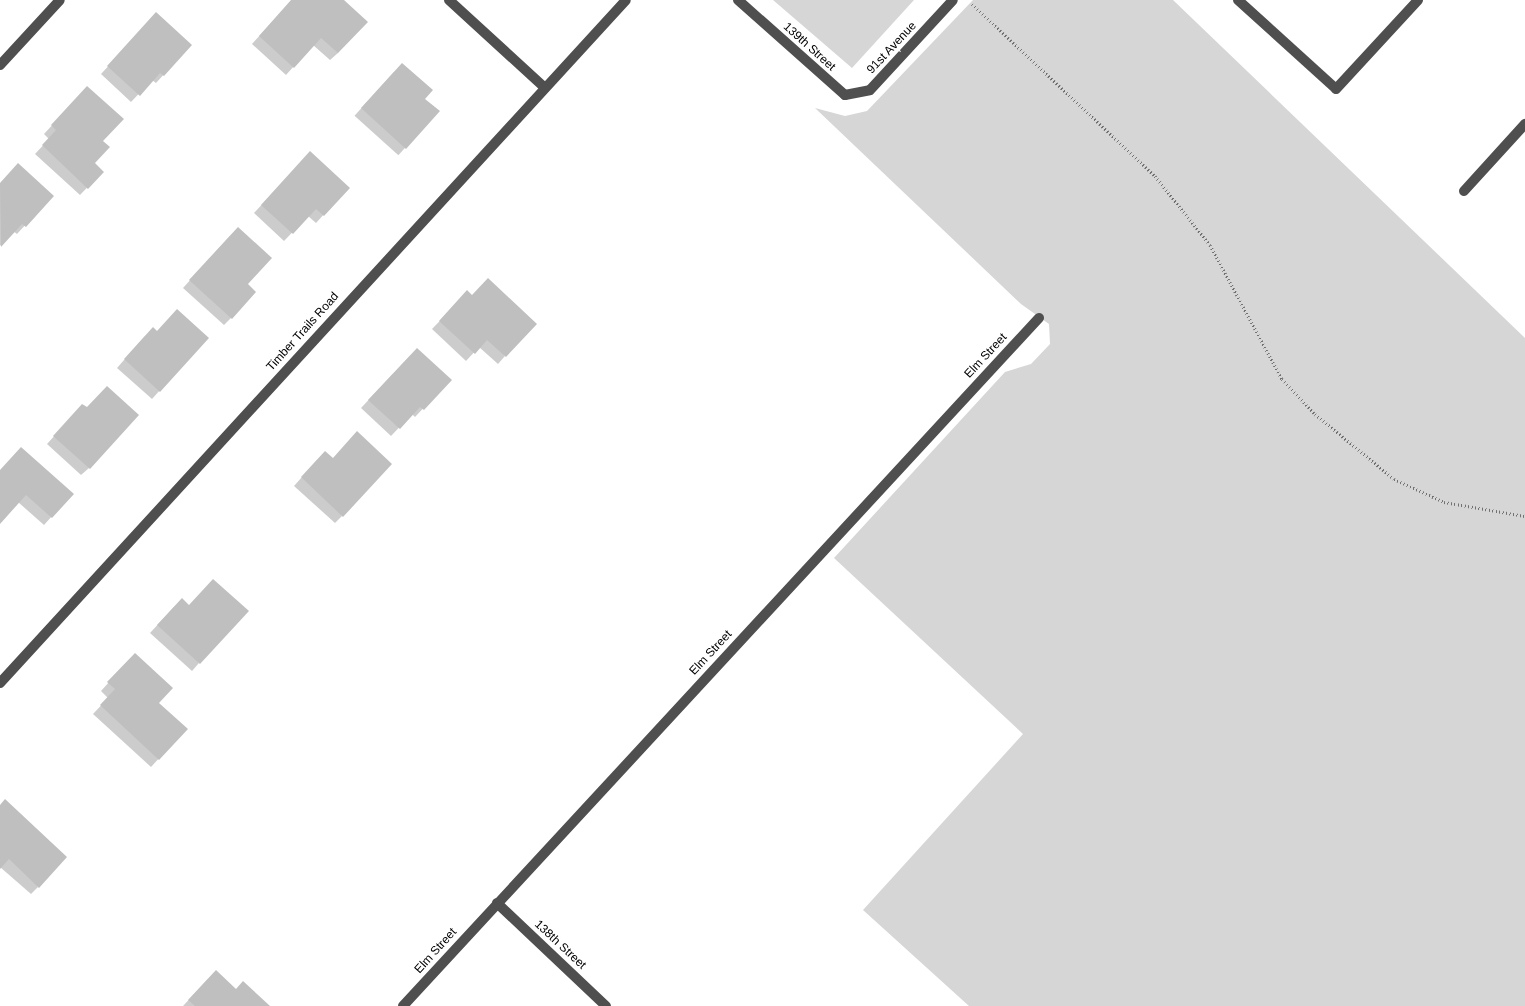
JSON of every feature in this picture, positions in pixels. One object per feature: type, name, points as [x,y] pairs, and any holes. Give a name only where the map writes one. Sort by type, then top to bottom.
[{"type":"street","points":[[0,65],[60,0]]},
{"type":"street","points":[[449,0],[544,87]]},
{"type":"street","name":"Timber Trails Road","points":[[0,683],[544,87],[626,0]]},
{"type":"street","name":"139th Street","points":[[738,0],[845,96],[870,90]]},
{"type":"street","name":"91st Avenue","points":[[870,90],[953,0]]},
{"type":"street","points":[[1238,0],[1336,89],[1418,0]]},
{"type":"street","points":[[1464,191],[1525,124]]},
{"type":"street","name":"Elm Street","points":[[403,1006],[1039,318]]},
{"type":"street","name":"138th Street","points":[[497,903],[606,1006]]},
{"type":"path","points":[[968,0],[1156,176],[1210,245],[1282,379],[1315,414],[1403,483],[1444,502],[1525,516]]},
{"type":"shaded area","points":[[773,0],[914,0],[852,68]]},
{"type":"shaded area","points":[[973,0],[1173,0],[1525,338],[1525,1006],[969,1006],[863,910],[1023,734],[834,558],[1005,372],[1031,364],[1050,344],[1049,324],[1021,304],[815,108],[845,116],[867,111]]},
{"type":"building","points":[[291,0],[344,0],[368,22],[338,53],[321,38],[294,68],[259,36]]},
{"type":"building","points":[[156,12],[192,45],[164,76],[160,73],[140,96],[107,66]]},
{"type":"building","points":[[402,63],[433,90],[425,99],[440,111],[406,149],[361,108]]},
{"type":"building","points":[[87,86],[124,119],[103,141],[110,147],[95,163],[104,172],[88,189],[42,145],[56,130],[51,125]]},
{"type":"building","points":[[310,151],[350,188],[324,216],[316,209],[293,234],[261,205]]},
{"type":"building","points":[[18,163],[54,196],[26,227],[22,224],[1,247],[0,183]]},
{"type":"building","points":[[238,227],[272,258],[248,284],[256,292],[232,319],[189,280]]},
{"type":"building","points":[[488,278],[537,324],[506,357],[487,340],[475,354],[439,321],[467,290],[472,295]]},
{"type":"building","points":[[177,309],[209,338],[160,392],[124,359],[153,327],[157,331]]},
{"type":"building","points":[[417,348],[452,380],[424,410],[420,407],[400,429],[368,400]]},
{"type":"building","points":[[107,386],[139,415],[90,469],[53,436],[82,404],[87,407]]},
{"type":"building","points":[[357,431],[392,464],[343,517],[301,477],[325,451],[333,458]]},
{"type":"building","points":[[21,447],[74,494],[52,518],[26,495],[0,524],[0,470]]},
{"type":"building","points":[[213,579],[249,611],[200,664],[157,625],[182,598],[189,605]]},
{"type":"building","points":[[135,653],[173,688],[159,703],[188,729],[159,760],[100,705],[115,689],[107,682]]},
{"type":"building","points":[[5,799],[67,857],[39,888],[9,859],[0,869],[0,805]]},
{"type":"building","points":[[216,970],[236,989],[243,981],[270,1006],[195,1006],[188,1000]]}]
